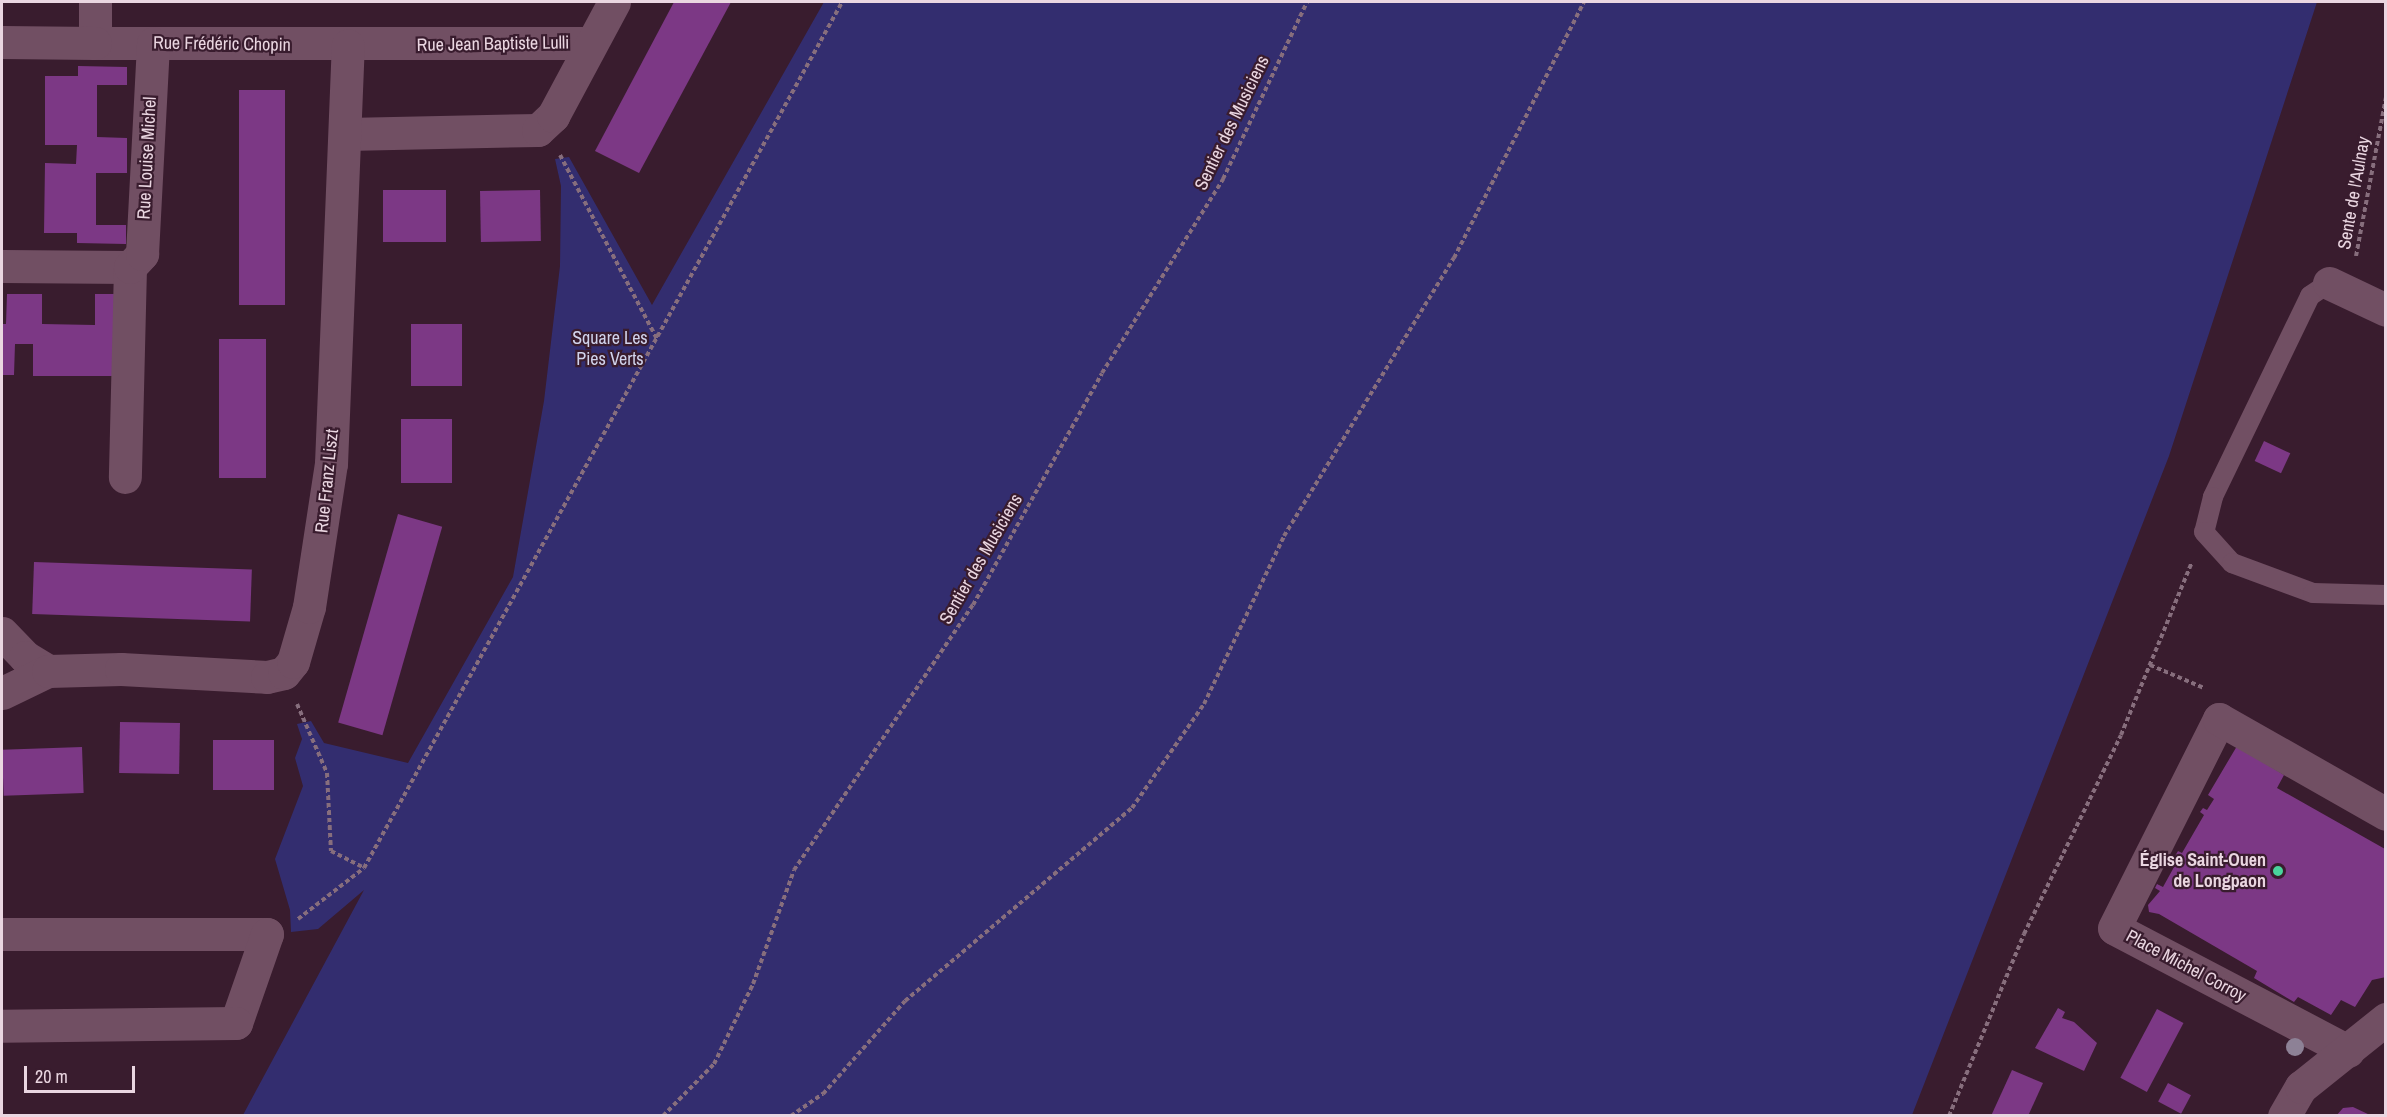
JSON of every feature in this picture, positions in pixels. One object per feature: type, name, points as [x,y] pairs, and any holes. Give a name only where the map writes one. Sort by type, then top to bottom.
[{"type":"street","points":[[95,2],[95,43]]},
{"type":"street","name":"Rue Jean Baptiste Lulli","points":[[348,45],[591,43],[614,2]]},
{"type":"street","name":"Rue Frédéric Chopin","points":[[2,42],[348,45]]},
{"type":"street","name":"Rue Louise Michel","points":[[125,477],[130,267],[142,254],[153,43]]},
{"type":"street","points":[[346,134],[523,131],[546,125],[591,43]]},
{"type":"street","name":"Rue Franz Liszt","points":[[284,673],[293,662],[309,607],[324,523],[331,464],[348,45]]},
{"type":"street","points":[[2,266],[130,267]]},
{"type":"street","points":[[2339,288],[2385,310]]},
{"type":"street","points":[[2,633],[25,657],[48,671]]},
{"type":"street","points":[[2,693],[48,671],[121,669],[256,677],[284,673]]},
{"type":"street","name":"Place Michel Corroy","points":[[2348,1051],[2114,927],[2219,719],[2385,814]]},
{"type":"street","points":[[2,934],[267,934],[236,1023],[2,1026]]},
{"type":"street","points":[[2284,1116],[2301,1087],[2385,1019]]},
{"type":"lane","points":[[2339,288],[2310,296],[2213,497],[2204,532],[2232,563],[2313,593],[2385,595]]},
{"type":"path","points":[[267,934],[291,925],[364,868],[842,2]]},
{"type":"path","name":"Sentier des Musiciens","points":[[663,1116],[714,1064],[753,984],[794,870],[974,605],[1102,374],[1223,179],[1307,2]]},
{"type":"path","points":[[791,1116],[823,1094],[905,1001],[1132,808],[1204,704],[1284,536],[1454,258],[1584,2]]},
{"type":"path","name":"Sente de l'Aulnay","points":[[2339,288],[2385,97]]},
{"type":"path","points":[[546,125],[657,339]]},
{"type":"path","points":[[1948,1116],[2024,934],[2121,735],[2204,532]]},
{"type":"path","points":[[284,673],[327,772],[331,851],[364,868]]},
{"type":"green space","name":"Square Les Pies Verts","points":[[824,2],[2317,2],[2169,456],[1912,1115],[243,1115],[364,890],[318,929],[291,932],[290,910],[275,859],[303,786],[295,758],[302,739],[297,724],[311,721],[324,743],[408,763],[513,577],[544,401],[560,266],[561,186],[555,159],[569,157],[652,305]]},
{"type":"building","points":[[674,2],[731,2],[639,173],[595,151]]},
{"type":"building","points":[[78,66],[127,67],[127,85],[97,85],[97,137],[127,138],[127,173],[96,173],[96,225],[126,225],[126,244],[77,243],[77,233],[44,233],[45,163],[76,164],[77,145],[45,145],[45,76],[78,76]]},
{"type":"building","points":[[239,90],[285,90],[285,305],[239,305]]},
{"type":"building","points":[[383,190],[446,190],[446,242],[383,242]]},
{"type":"building","points":[[540,190],[541,241],[481,242],[480,191]]},
{"type":"building","points":[[7,294],[42,294],[42,324],[95,325],[95,294],[117,294],[117,376],[33,376],[33,344],[15,344],[14,375],[2,375],[2,324],[6,324]]},
{"type":"building","points":[[411,324],[462,324],[462,386],[411,386]]},
{"type":"building","points":[[219,339],[266,339],[266,478],[219,478]]},
{"type":"building","points":[[401,419],[452,419],[452,483],[401,483]]},
{"type":"building","points":[[2264,441],[2290,453],[2281,473],[2255,461]]},
{"type":"building","points":[[398,514],[442,527],[382,735],[338,723]]},
{"type":"building","points":[[34,562],[252,570],[250,622],[32,614]]},
{"type":"building","points":[[120,722],[180,723],[179,774],[119,773]]},
{"type":"building","points":[[213,740],[274,740],[274,790],[213,790]]},
{"type":"building","name":"Église Saint-Ouen de Longpaon","points":[[2237,746],[2284,775],[2277,788],[2385,849],[2386,977],[2372,980],[2355,1007],[2341,1000],[2331,1015],[2298,997],[2294,1002],[2254,978],[2257,971],[2159,914],[2149,912],[2148,905],[2160,891],[2155,888],[2157,884],[2163,887],[2179,858],[2175,856],[2178,851],[2182,853],[2204,815],[2200,812],[2203,808],[2207,810],[2214,799],[2208,795]]},
{"type":"building","points":[[82,747],[84,793],[4,796],[2,750]]},
{"type":"building","points":[[2058,1008],[2065,1012],[2062,1018],[2074,1022],[2097,1043],[2084,1071],[2035,1048]]},
{"type":"building","points":[[2157,1009],[2183,1023],[2147,1092],[2120,1078]]},
{"type":"building","points":[[2012,1070],[2043,1083],[2028,1116],[1991,1116]]},
{"type":"building","points":[[2168,1083],[2191,1095],[2181,1114],[2158,1102]]},
{"type":"building","points":[[2353,1107],[2372,1116],[2336,1116],[2343,1108]]},
{"type":"place","name":"Église Saint-Ouen de Longpaon","points":[[2278,871]]}]
